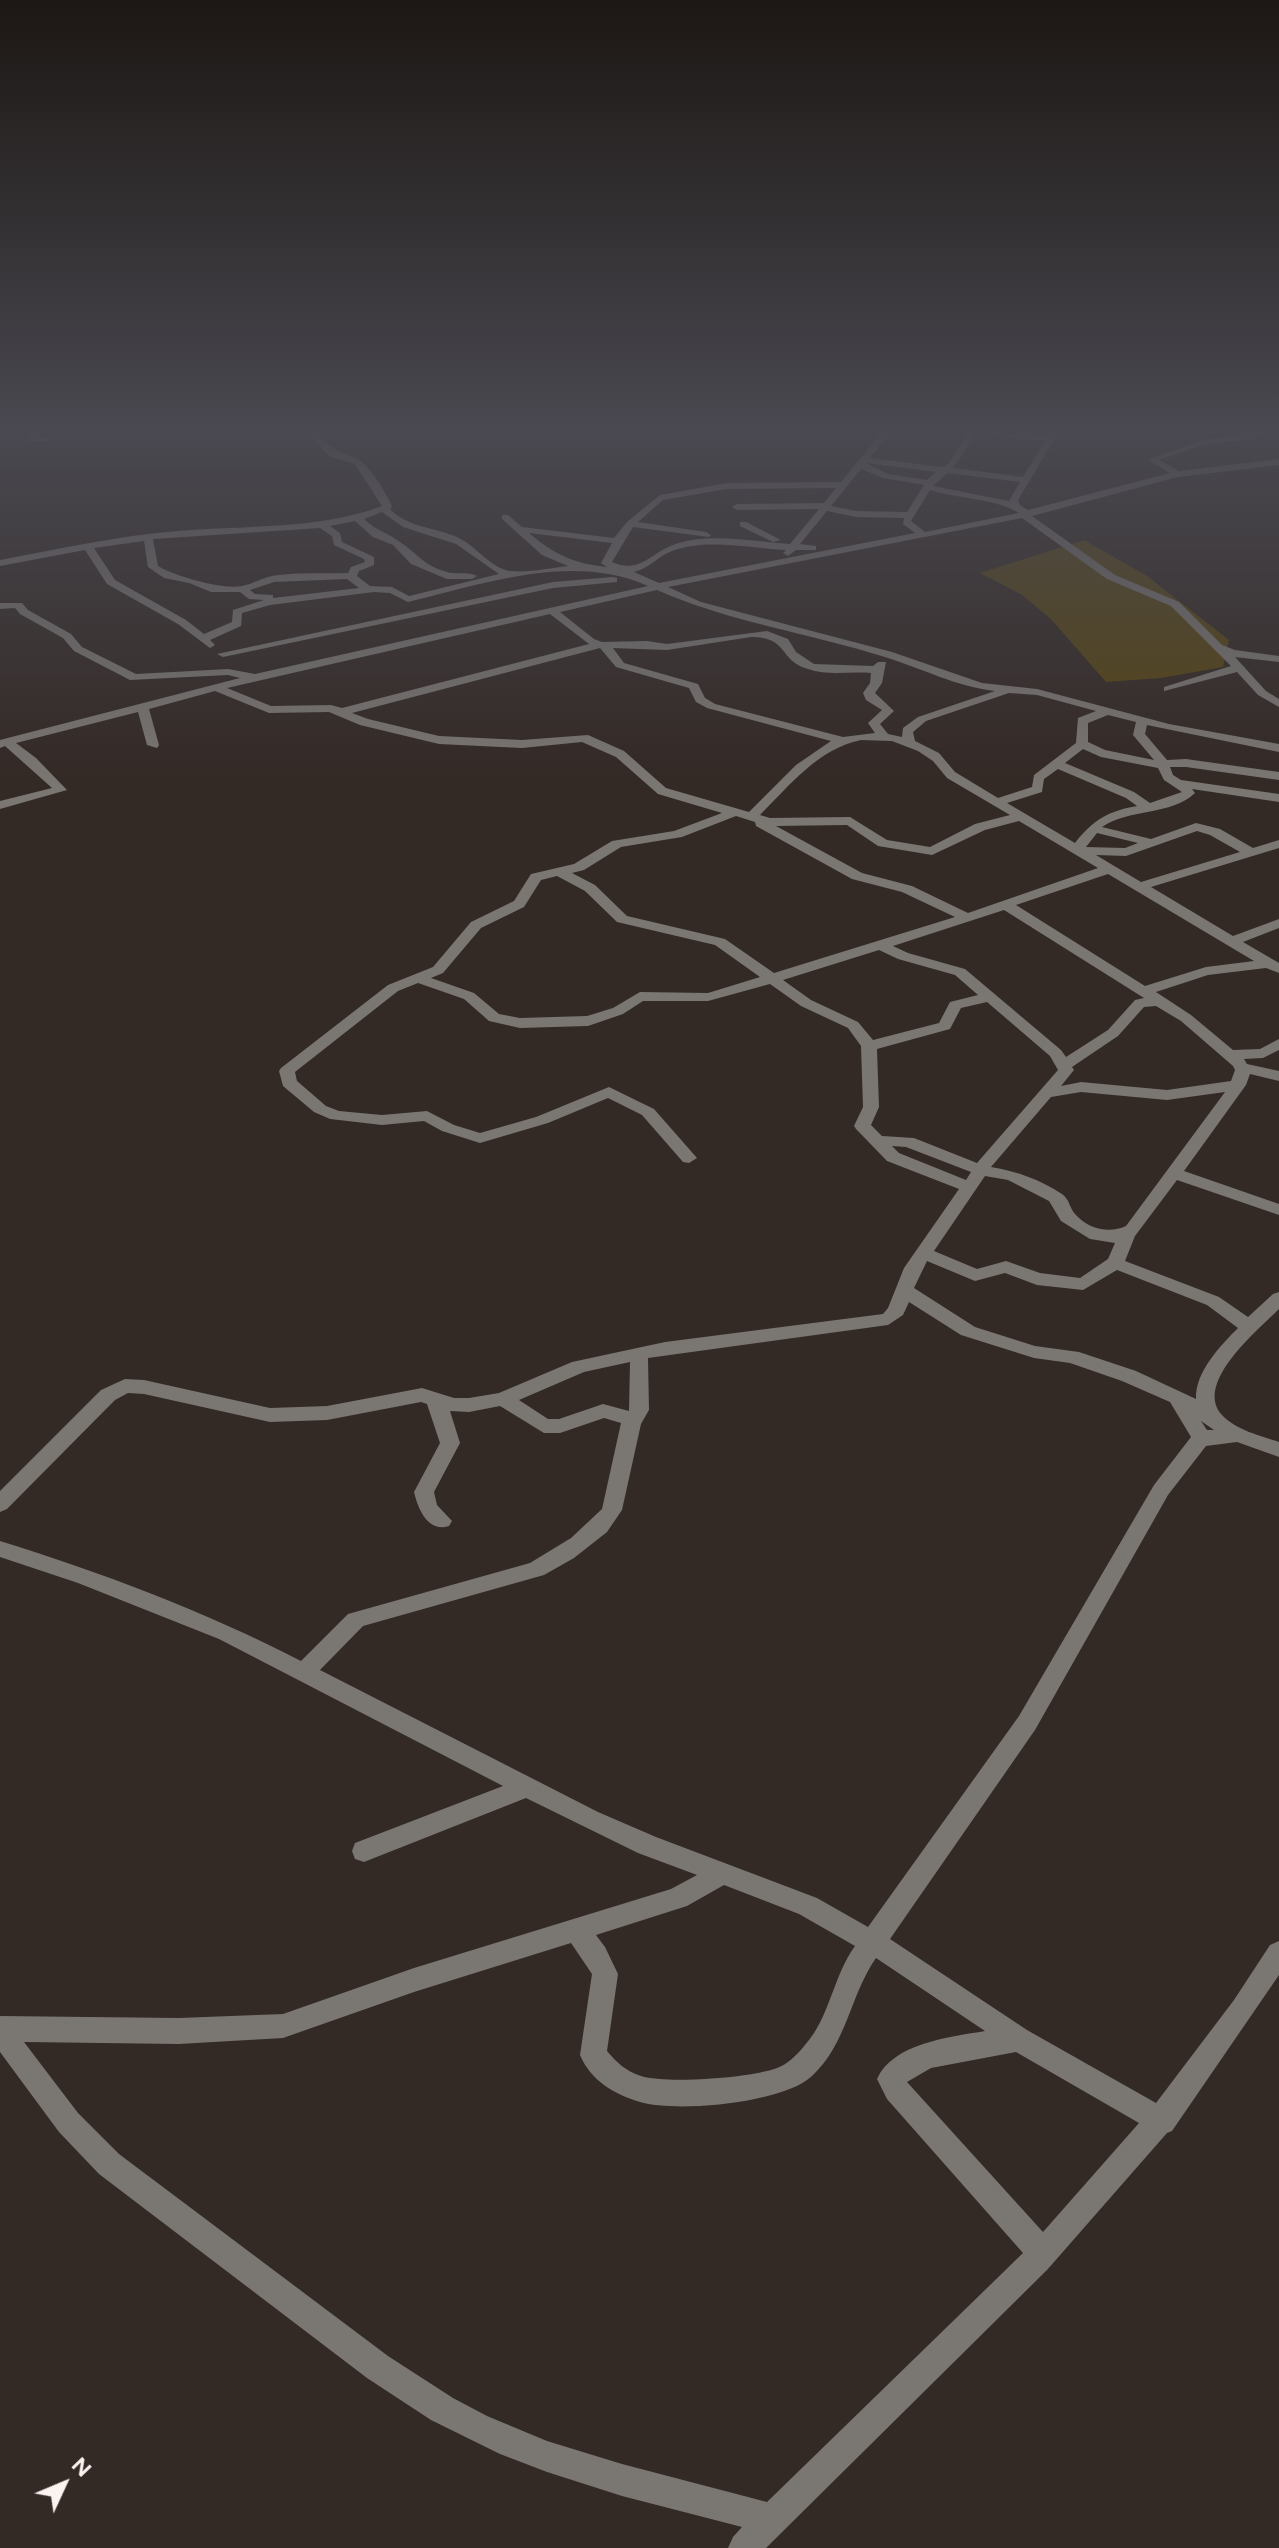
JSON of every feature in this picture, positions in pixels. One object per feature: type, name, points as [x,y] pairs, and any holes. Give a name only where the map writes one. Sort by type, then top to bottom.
[{"type":"street","points":[[0,563],[95,547]]},
{"type":"street","points":[[150,547],[153,567],[164,574],[192,580],[215,590],[242,589],[273,579],[352,576],[368,590]]},
{"type":"street","points":[[345,547],[371,559],[370,563],[353,571],[352,576]]},
{"type":"street","points":[[401,547],[415,562],[447,576],[487,579]]},
{"type":"street","points":[[467,547],[492,569],[515,574]]},
{"type":"street","points":[[539,547],[582,568]]},
{"type":"street","points":[[613,547],[606,563],[715,610],[905,659],[980,686],[1015,689],[1142,721],[1279,748]]},
{"type":"street","points":[[202,639],[237,624],[237,612],[241,610],[279,601],[388,589],[408,599],[515,574],[582,568],[620,571],[644,566],[665,550],[676,547]]},
{"type":"street","points":[[783,559],[792,547]]},
{"type":"street","points":[[821,547],[855,548]]},
{"type":"street","points":[[3,743],[260,676],[783,559],[861,547]]},
{"type":"street","points":[[1072,547],[1111,577],[1175,604],[1240,667],[1262,693],[1279,704]]},
{"type":"street","points":[[89,548],[111,582],[182,622],[223,654],[260,676]]},
{"type":"street","points":[[515,574],[545,609],[541,615]]},
{"type":"street","points":[[223,654],[566,583],[636,578]]},
{"type":"street","points":[[242,589],[253,597],[279,601]]},
{"type":"street","points":[[0,606],[18,605],[24,612],[67,636],[78,649],[134,678],[228,672],[260,676]]},
{"type":"street","points":[[554,612],[602,645],[620,665],[694,686],[700,700],[711,706],[846,741]]},
{"type":"street","points":[[341,712],[602,645],[667,647],[722,636],[767,634],[784,641],[788,650],[808,666],[830,671],[877,670]]},
{"type":"street","points":[[1223,650],[1279,659]]},
{"type":"street","points":[[883,735],[874,723],[888,711],[869,696],[876,683],[877,670],[884,663],[905,659]]},
{"type":"street","points":[[1168,689],[1240,667]]},
{"type":"street","points":[[217,688],[272,710],[327,708],[364,722],[439,740],[522,744],[587,739],[620,754],[657,788],[733,813],[776,823],[850,821],[883,843],[932,851],[980,827],[1022,816]]},
{"type":"street","points":[[909,743],[907,731],[922,719],[1015,689]]},
{"type":"street","points":[[143,708],[153,745]]},
{"type":"street","points":[[1082,744],[1082,721],[1104,712]]},
{"type":"street","points":[[1080,850],[1094,829],[1105,821],[1186,796],[1188,791],[1166,776],[1165,764],[1139,735],[1142,721]]},
{"type":"street","points":[[753,819],[817,754],[846,741],[883,735],[909,743],[937,758],[951,775],[1274,966]]},
{"type":"street","points":[[0,805],[61,790],[32,761],[3,743]]},
{"type":"street","points":[[1082,744],[1101,753],[1154,764],[1196,764],[1279,776]]},
{"type":"street","points":[[997,802],[1038,789],[1036,781],[1082,744]]},
{"type":"street","points":[[1057,764],[1130,795],[1146,806]]},
{"type":"street","points":[[1178,783],[1279,798]]},
{"type":"street","points":[[689,1158],[648,1112],[609,1092],[542,1120],[480,1138],[448,1128],[427,1116],[382,1120],[336,1116],[320,1109],[289,1083],[287,1071],[393,988],[441,967],[476,925],[519,904],[536,877],[583,865],[618,843],[677,834],[733,813]]},
{"type":"street","points":[[753,819],[850,873],[907,889],[967,918]]},
{"type":"street","points":[[1080,850],[1126,852],[1201,827],[1251,852]]},
{"type":"street","points":[[1094,829],[1153,843]]},
{"type":"street","points":[[1141,886],[1279,844]]},
{"type":"street","points":[[418,978],[469,996],[481,1010],[494,1018],[520,1023],[588,1021],[618,1011],[640,996],[708,997],[967,918],[1111,868]]},
{"type":"street","points":[[558,871],[590,888],[622,919],[710,938],[728,946],[806,1003],[847,1020],[869,1046],[871,1107],[862,1126],[897,1159],[969,1187]]},
{"type":"street","points":[[1006,905],[1194,1023],[1236,1061],[1279,1076]]},
{"type":"street","points":[[1232,941],[1279,923]]},
{"type":"street","points":[[879,944],[903,956],[954,969],[1056,1053],[1065,1065]]},
{"type":"street","points":[[1145,991],[1206,971],[1274,966]]},
{"type":"street","points":[[869,1046],[945,1026],[955,1005],[989,997]]},
{"type":"street","points":[[0,1504],[108,1395],[125,1386],[134,1385],[270,1415],[327,1413],[416,1395],[459,1405],[503,1399],[579,1367],[694,1343],[879,1322],[893,1315],[913,1268],[981,1170],[1063,1076],[1065,1065],[1113,1033],[1140,1003],[1161,1001]]},
{"type":"street","points":[[1236,1061],[1263,1053],[1279,1044]]},
{"type":"street","points":[[924,1253],[975,1275],[1006,1267],[1037,1279],[1083,1284],[1115,1263],[1126,1235],[1238,1085],[1236,1061]]},
{"type":"street","points":[[1047,1093],[1081,1087],[1167,1095],[1238,1085]]},
{"type":"street","points":[[876,1141],[908,1142],[981,1170],[1008,1174],[1055,1197],[1062,1203],[1067,1217],[1096,1235],[1107,1238],[1126,1235]]},
{"type":"street","points":[[1174,1173],[1279,1210]]},
{"type":"street","points":[[1115,1263],[1213,1301],[1251,1328]]},
{"type":"street","points":[[905,1291],[968,1331],[1034,1352],[1072,1357],[1129,1376],[1177,1397],[1209,1430],[1239,1435],[1279,1450]]},
{"type":"street","points":[[576,1930],[596,1955],[605,1974],[593,2055],[611,2076],[643,2090],[696,2092],[753,2087],[782,2080],[801,2069],[817,2052],[830,2031],[851,1977],[938,1846],[1027,1723],[1161,1490],[1209,1430],[1205,1382],[1223,1356],[1279,1298]]},
{"type":"street","points":[[304,1672],[356,1620],[536,1569],[605,1522],[612,1510],[632,1419],[639,1410],[639,1354]]},
{"type":"street","points":[[435,1399],[452,1438],[446,1455],[424,1492],[428,1508],[442,1521]]},
{"type":"street","points":[[503,1399],[544,1426],[560,1426],[603,1411],[632,1419]]},
{"type":"street","points":[[0,1549],[86,1577],[188,1617],[304,1672],[526,1788],[647,1845],[808,1906],[874,1943],[1018,2039],[1162,2121]]},
{"type":"street","points":[[364,1851],[526,1788]]},
{"type":"street","points":[[0,2030],[179,2031],[283,2026],[414,1980],[678,1898],[723,1873]]},
{"type":"street","points":[[744,2548],[946,2351],[1090,2204],[1162,2121],[1279,1953]]},
{"type":"street","points":[[0,2030],[91,2147],[113,2168],[226,2250],[364,2360],[476,2427],[545,2456],[772,2519]]},
{"type":"street","points":[[1018,2039],[937,2053],[897,2072],[891,2079],[897,2090],[1042,2253]]},
{"type":"shaded area","points":[[1062,547],[1096,547],[1147,576],[1229,640],[1223,667],[1161,678],[1106,682],[1051,619],[1022,595],[980,573]]}]
